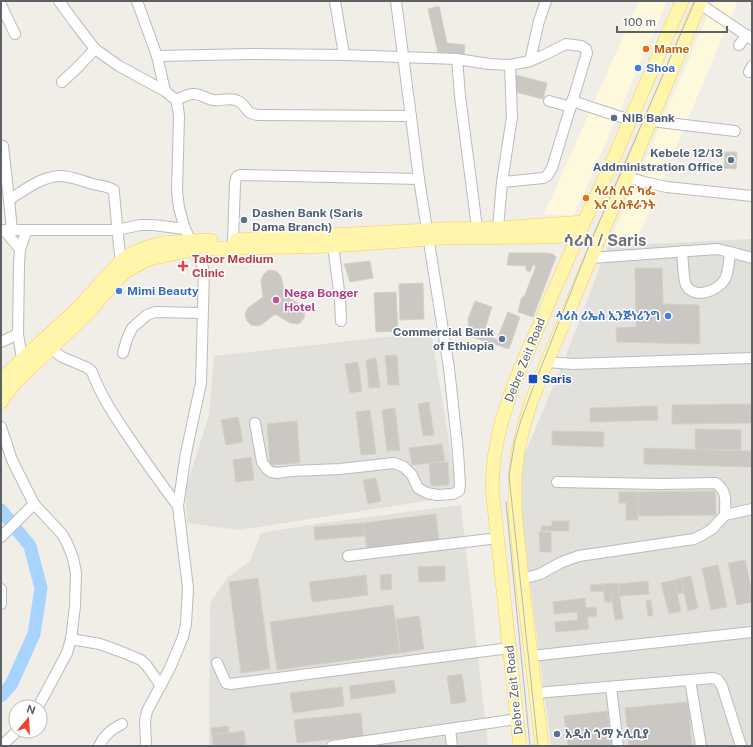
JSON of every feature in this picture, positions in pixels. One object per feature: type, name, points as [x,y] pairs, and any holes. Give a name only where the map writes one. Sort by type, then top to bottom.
[{"type":"main road","name":"Debre Zeit Road","points":[[520,746],[492,488],[494,458],[500,427],[510,394],[520,369],[682,1]]},
{"type":"main road","name":"Debre Zeit Road","points":[[542,746],[515,512],[515,478],[518,450],[531,402],[547,362],[701,2]]},
{"type":"main road","points":[[1,382],[22,359],[57,329],[76,310],[121,261],[133,253],[162,243],[191,240],[234,244],[333,246],[428,235],[440,229],[498,228],[584,222]]},
{"type":"main road","points":[[234,244],[428,235],[546,237],[578,235]]},
{"type":"main road","points":[[1,402],[16,382],[87,314],[124,274],[135,266],[191,240]]},
{"type":"street","points":[[59,1],[95,49],[119,66],[165,91],[176,100],[179,116],[177,191],[179,208],[204,271],[201,383],[186,453],[178,506],[188,588],[186,624],[181,643],[170,668],[147,712],[145,721],[146,746]]},
{"type":"street","points":[[137,1],[156,56],[165,91]]},
{"type":"street","points":[[335,1],[344,55]]},
{"type":"street","points":[[256,423],[262,462],[266,469],[271,472],[277,473],[340,469],[394,464],[404,467],[412,475],[418,488],[427,493],[437,495],[453,494],[459,491],[458,452],[449,368],[419,179],[396,1]]},
{"type":"street","points":[[530,61],[539,21],[546,1]]},
{"type":"street","points":[[701,2],[750,37],[739,45]]},
{"type":"street","points":[[1,5],[15,34]]},
{"type":"street","points":[[156,56],[252,54],[344,55],[457,59],[490,64],[510,64],[530,61],[566,44],[581,46],[586,49],[587,53],[572,104],[552,168],[547,176],[543,178],[502,182]]},
{"type":"street","points":[[62,82],[95,49]]},
{"type":"street","points":[[457,59],[460,96],[477,228]]},
{"type":"street","points":[[498,228],[502,182],[512,117],[510,64]]},
{"type":"street","points":[[176,100],[192,93],[214,100],[240,101],[248,111],[253,114],[260,115],[411,116]]},
{"type":"street","points":[[549,101],[572,104],[630,120]]},
{"type":"street","points":[[650,121],[735,130]]},
{"type":"street","points":[[3,146],[9,200],[6,230],[20,249]]},
{"type":"street","points":[[234,244],[235,183],[238,175],[419,179]]},
{"type":"street","points":[[9,200],[34,184],[59,176],[108,187],[114,190],[121,261]]},
{"type":"street","points":[[627,177],[667,187],[752,196]]},
{"type":"street","points":[[6,230],[117,230],[146,225],[164,226],[191,240]]},
{"type":"street","points":[[22,359],[18,334],[19,264],[20,249],[28,230]]},
{"type":"street","points":[[333,246],[340,298],[341,321]]},
{"type":"street","points":[[591,258],[717,249],[752,258]]},
{"type":"street","points":[[682,251],[685,284],[690,290],[697,292],[708,292],[719,286],[728,271],[730,252]]},
{"type":"street","points":[[123,353],[132,328],[147,315],[155,312],[202,313]]},
{"type":"street","points":[[1,342],[18,334]]},
{"type":"street","points":[[51,350],[62,357],[88,368],[92,372],[106,402],[121,426],[140,455],[178,506]]},
{"type":"street","points":[[547,362],[573,364],[752,358]]},
{"type":"street","points":[[1,427],[12,460],[32,505],[62,534],[73,558],[76,573],[72,639],[67,652],[42,699]]},
{"type":"street","points":[[557,482],[661,484],[716,483],[722,487],[725,494],[726,515]]},
{"type":"street","points":[[2,535],[32,505]]},
{"type":"street","points":[[522,579],[540,574],[562,562],[578,556],[694,539],[712,529],[726,515],[752,509]]},
{"type":"street","points":[[348,556],[498,538]]},
{"type":"street","points":[[1,589],[1,604]]},
{"type":"street","points":[[531,656],[752,632]]},
{"type":"street","points":[[72,639],[100,644],[141,660],[161,686]]},
{"type":"street","points":[[217,663],[226,683],[231,684],[510,648]]},
{"type":"street","points":[[536,693],[713,678],[718,680],[722,686],[741,746]]},
{"type":"street","points":[[690,680],[701,746]]},
{"type":"street","points":[[611,687],[618,746]]},
{"type":"street","points":[[332,746],[367,743],[517,719]]},
{"type":"street","points":[[99,746],[102,739],[108,732],[122,724]]},
{"type":"street","points":[[450,729],[452,746]]},
{"type":"street","points":[[1,746],[9,739]]},
{"type":"shaded area","points":[[639,1],[667,1],[574,216],[544,214]]},
{"type":"shaded area","points":[[714,1],[738,1],[635,244],[608,246]]},
{"type":"shaded area","points":[[752,239],[752,746],[551,746],[516,475],[565,358],[608,246]]},
{"type":"shaded area","points":[[431,332],[458,496],[239,530],[187,523],[186,488],[209,415],[214,356]]},
{"type":"shaded area","points":[[461,505],[488,746],[209,746],[210,603],[227,578],[250,561],[261,533],[315,524]]},
{"type":"building","points":[[439,6],[447,43],[465,45],[464,56],[438,53],[428,9]]},
{"type":"building","points":[[516,75],[547,83],[543,99],[512,91]]},
{"type":"building","name":"Kebele 12/13 Addministration Office","points":[[725,152],[737,152],[736,169],[724,168]]},
{"type":"building","points":[[509,253],[547,253],[553,254],[556,257],[533,317],[518,312],[521,299],[525,295],[536,266],[533,265],[530,272],[526,270],[526,266],[507,265]]},
{"type":"building","points":[[370,261],[373,278],[350,282],[344,264]]},
{"type":"building","name":"ሳሪስ ሪኤስ ኢንጅነሪንግ","points":[[635,268],[662,268],[663,304],[699,305],[700,344],[617,342],[616,328],[636,327]]},
{"type":"building","name":"Nega Bonger Hotel","points":[[269,270],[276,271],[281,276],[285,295],[304,308],[304,318],[300,323],[290,323],[275,314],[258,326],[251,325],[247,321],[245,314],[248,308],[263,297],[261,280],[264,274]]},
{"type":"building","points":[[423,283],[424,319],[400,320],[399,284]]},
{"type":"building","points":[[396,292],[398,331],[376,332],[374,293]]},
{"type":"building","points":[[475,301],[492,307],[485,329],[494,332],[493,338],[497,339],[508,312],[520,317],[509,349],[469,336],[468,319]]},
{"type":"building","points":[[397,355],[399,385],[388,385],[385,356]]},
{"type":"building","points":[[376,358],[380,387],[369,388],[366,360]]},
{"type":"building","points":[[358,362],[362,391],[350,393],[345,364]]},
{"type":"building","points":[[429,402],[434,435],[423,436],[418,404]]},
{"type":"building","points":[[752,404],[752,423],[672,424],[672,405]]},
{"type":"building","points":[[657,406],[658,420],[590,422],[590,408]]},
{"type":"building","points":[[395,408],[400,450],[387,451],[382,410]]},
{"type":"building","points":[[370,410],[376,454],[361,455],[356,412]]},
{"type":"building","points":[[238,417],[243,442],[226,445],[221,420]]},
{"type":"building","points":[[297,421],[300,463],[270,465],[267,424]]},
{"type":"building","points":[[695,429],[741,430],[741,450],[695,450]]},
{"type":"building","points":[[552,431],[604,432],[603,447],[552,445]]},
{"type":"building","points":[[442,444],[445,461],[412,465],[409,448]]},
{"type":"building","points":[[644,448],[752,451],[752,467],[644,464]]},
{"type":"building","points":[[251,457],[254,480],[236,482],[233,460]]},
{"type":"building","points":[[448,462],[449,485],[431,486],[429,463]]},
{"type":"building","points":[[376,478],[381,501],[368,504],[363,480]]},
{"type":"building","points":[[715,491],[716,515],[638,516],[638,492]]},
{"type":"building","points":[[619,492],[638,492],[638,520],[626,520],[626,503],[619,503]]},
{"type":"building","points":[[436,514],[439,541],[367,550],[363,523]]},
{"type":"building","points":[[552,521],[569,521],[569,531],[541,531],[541,526],[552,526]]},
{"type":"building","points":[[363,523],[365,536],[315,540],[314,527]]},
{"type":"building","points":[[539,532],[551,532],[551,552],[540,552]]},
{"type":"building","points":[[745,560],[752,593],[752,602],[737,605],[728,563]]},
{"type":"building","points":[[718,565],[727,607],[711,610],[702,568]]},
{"type":"building","points":[[445,566],[445,581],[419,582],[418,567]]},
{"type":"building","points":[[391,574],[392,589],[381,590],[380,575]]},
{"type":"building","points":[[366,575],[368,595],[312,602],[309,582]]},
{"type":"building","points":[[691,576],[698,608],[688,611],[681,578]]},
{"type":"building","points":[[258,578],[270,669],[241,673],[229,582]]},
{"type":"building","points":[[681,578],[684,593],[676,594],[674,580]]},
{"type":"building","points":[[674,580],[681,611],[669,614],[661,583]]},
{"type":"building","points":[[648,581],[649,594],[620,596],[619,584]]},
{"type":"building","points":[[618,583],[619,592],[611,593],[612,602],[605,602],[603,584]]},
{"type":"building","points":[[603,584],[604,591],[591,592],[590,585]]},
{"type":"building","points":[[619,592],[623,619],[615,620],[611,593]]},
{"type":"building","points":[[585,598],[586,608],[596,607],[597,616],[587,617],[589,629],[556,632],[555,622],[578,620],[577,612],[554,614],[553,602]]},
{"type":"building","points":[[651,600],[653,616],[648,616],[646,601]]},
{"type":"building","points":[[393,605],[400,653],[277,670],[270,622]]},
{"type":"building","points":[[419,616],[424,649],[401,653],[396,619]]},
{"type":"building","points":[[462,674],[466,702],[451,704],[447,676]]},
{"type":"building","points":[[394,680],[396,693],[351,699],[349,686]]},
{"type":"building","points":[[342,687],[344,706],[293,713],[290,693]]},
{"type":"building","points":[[688,702],[692,746],[629,746],[625,708]]},
{"type":"building","points":[[607,711],[612,746],[568,746],[564,716]]},
{"type":"building","points":[[361,713],[363,736],[297,743],[294,720]]},
{"type":"building","points":[[228,726],[229,733],[212,735],[211,728]]},
{"type":"building","points":[[244,731],[246,746],[213,746],[212,735]]},
{"type":"waterway","points":[[1,510],[30,546],[41,588],[34,634],[11,685],[1,696]]},
{"type":"tram line","points":[[538,746],[509,476],[515,440],[536,380],[591,241],[695,1]]},
{"type":"tram line","points":[[506,502],[530,746]]},
{"type":"place","name":"Mame","points":[[646,49]]},
{"type":"place","name":"Shoa","points":[[638,68]]},
{"type":"place","name":"NIB Bank","points":[[614,118]]},
{"type":"place","name":"Kebele 12/13 Addministration Office","points":[[731,160]]},
{"type":"place","name":"ሳሪስ ሊና ካፌ እና ሬስቶራንት","points":[[586,198]]},
{"type":"place","name":"Dashen Bank (Saris Dama Branch)","points":[[244,220]]},
{"type":"place","name":"Tabor Medium Clinic","points":[[183,266]]},
{"type":"place","name":"Mimi Beauty","points":[[119,291]]},
{"type":"place","name":"Nega Bonger Hotel","points":[[276,300]]},
{"type":"place","name":"ሳሪስ ሪኤስ ኢንጅነሪንግ","points":[[668,316]]},
{"type":"place","name":"Commercial Bank of Ethiopia","points":[[502,339]]},
{"type":"place","name":"Saris","points":[[533,379]]},
{"type":"place","name":"አዲስ ጎማ ኦሊቢያ","points":[[557,734]]},
{"type":"district","name":"ሳሪስ / Saris","points":[[605,240]]}]
